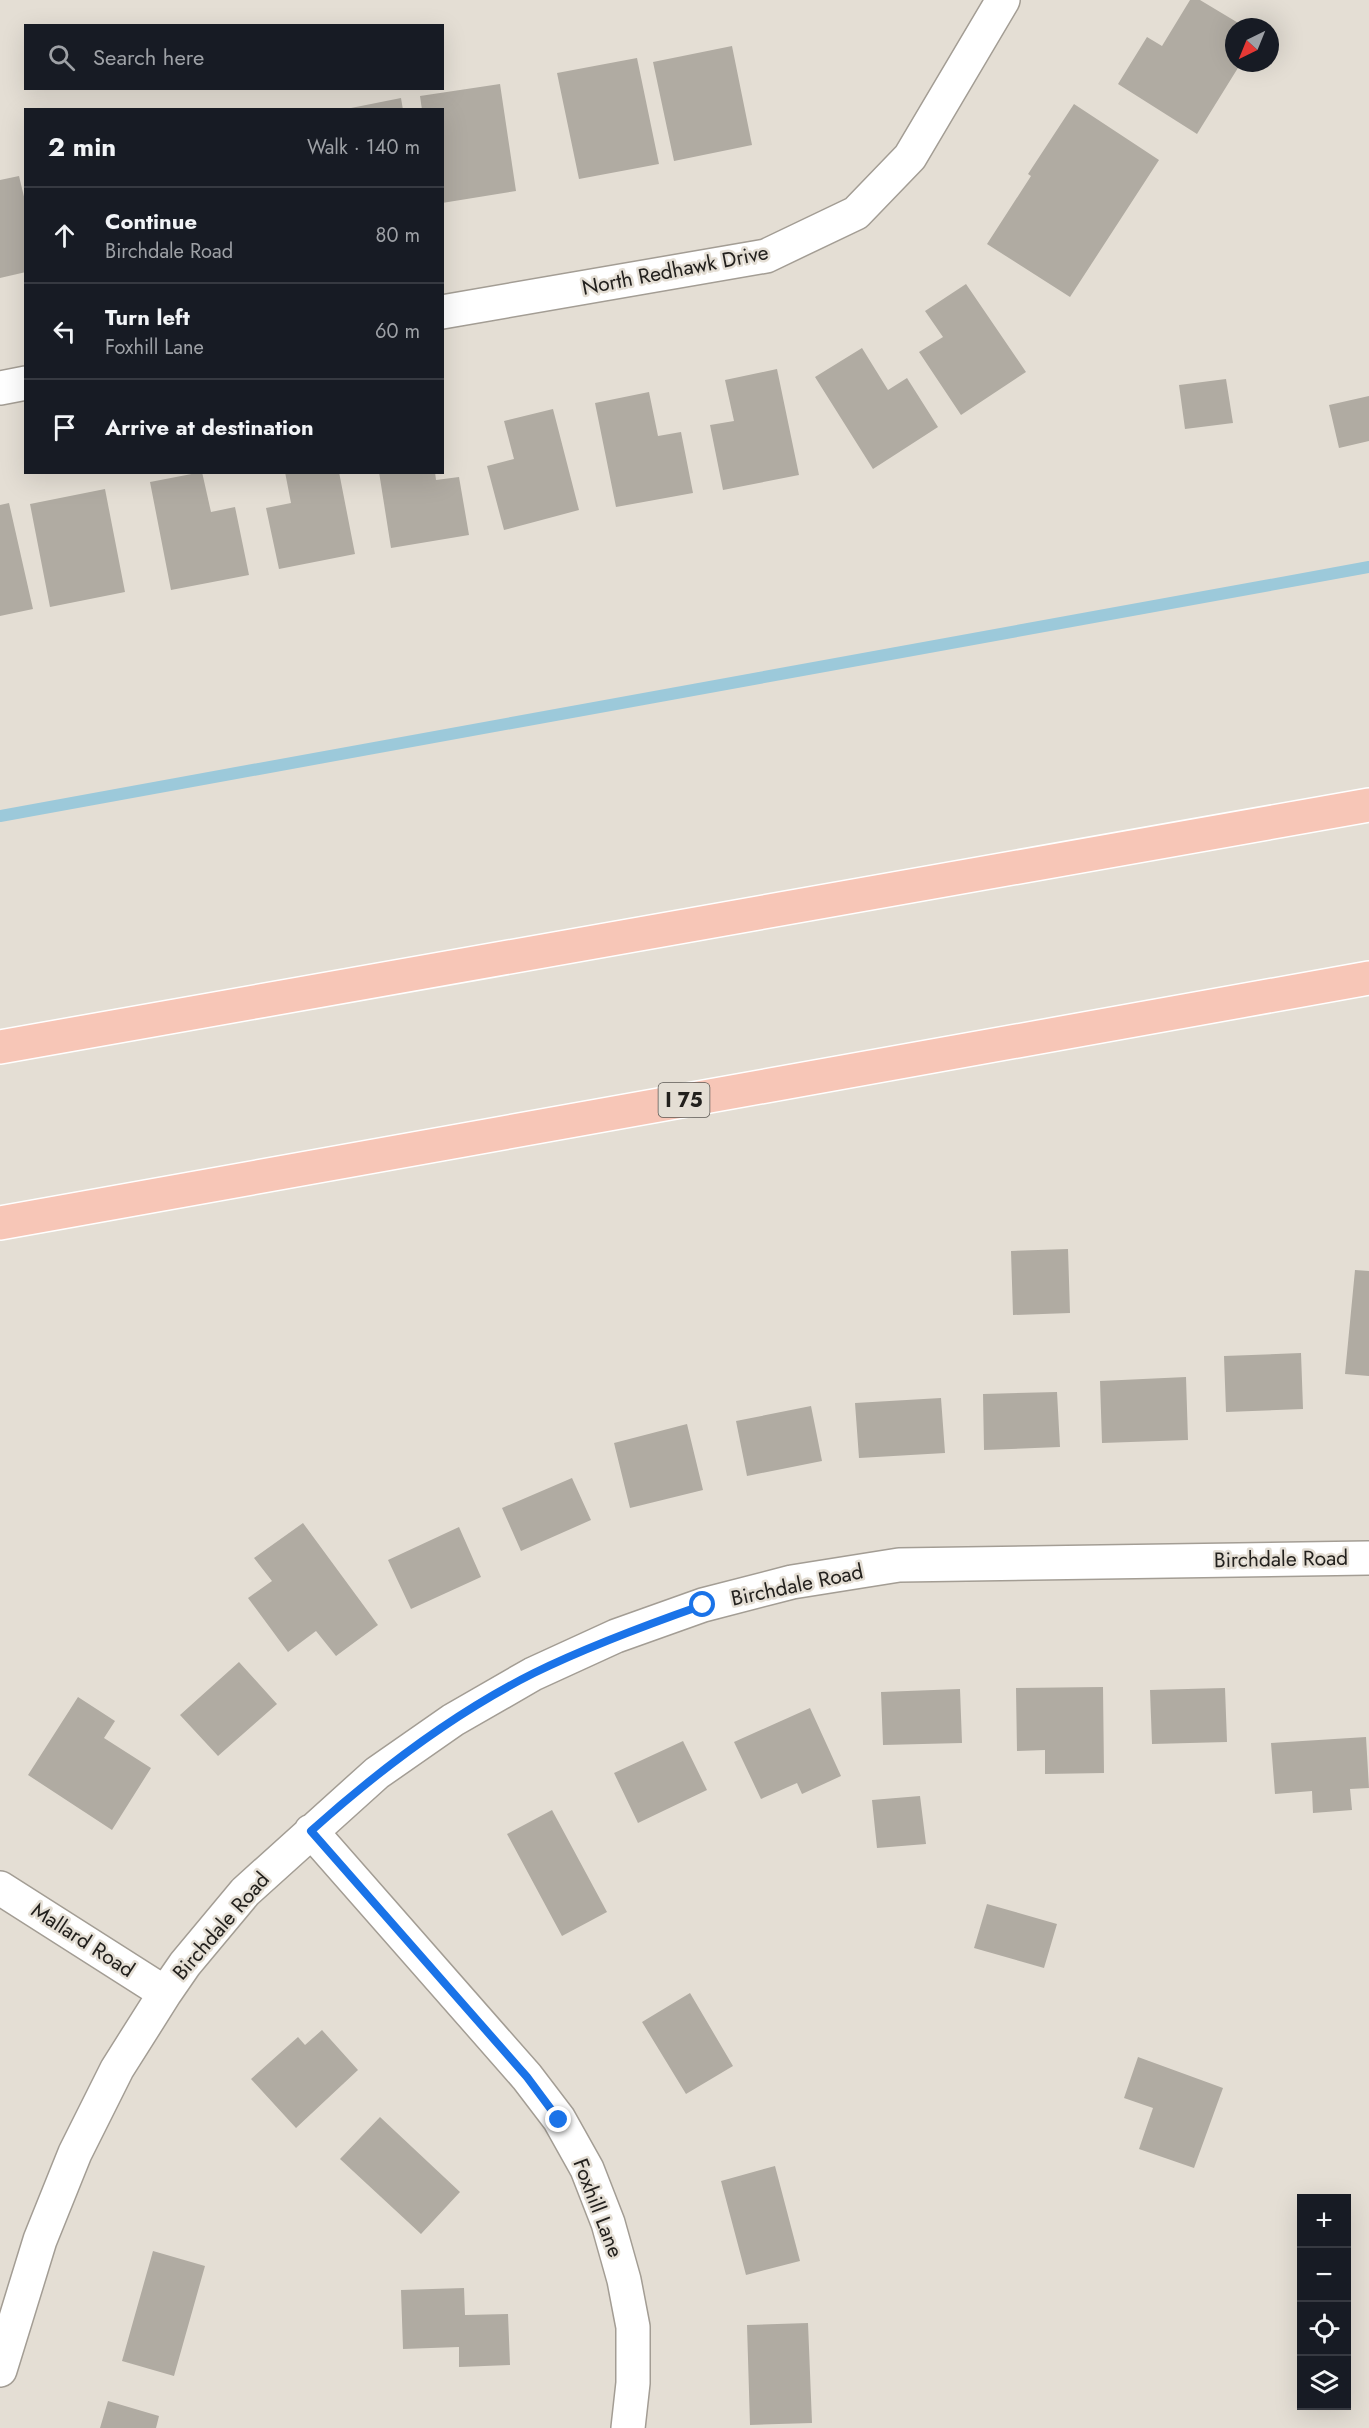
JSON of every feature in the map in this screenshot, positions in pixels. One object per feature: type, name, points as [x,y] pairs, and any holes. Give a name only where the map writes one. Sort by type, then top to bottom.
[{"type":"highway","points":[[0,1047],[1369,805]]},
{"type":"highway","name":"I 75","points":[[0,1223],[1369,978]]},
{"type":"street","name":"North Redhawk Drive","points":[[444,312],[766,256],[856,213],[910,157],[1004,0]]},
{"type":"street","points":[[0,388],[24,383]]},
{"type":"street","name":"Birchdale Road","points":[[0,2370],[40,2240],[75,2153],[117,2069],[185,1964],[245,1892],[311,1831],[377,1773],[453,1720],[533,1674],[616,1636],[703,1605],[792,1582],[899,1565],[1368,1558]]},
{"type":"street","name":"Foxhill Lane","points":[[311,1831],[527,2077],[559,2120],[587,2169],[608,2223],[624,2280],[633,2327],[633,2383],[628,2428]]},
{"type":"street","name":"Mallard Road","points":[[0,1888],[165,1993]]},
{"type":"building","points":[[1190,0],[1200,0],[1230,18],[1225,18],[1225,72],[1235,72],[1197,134],[1118,84],[1147,37],[1162,46]]},
{"type":"building","points":[[732,46],[752,145],[674,161],[653,62]]},
{"type":"building","points":[[637,58],[659,164],[579,179],[557,73]]},
{"type":"building","points":[[500,84],[516,191],[444,203],[444,108],[422,108],[420,96]]},
{"type":"building","points":[[401,98],[403,108],[351,108]]},
{"type":"building","points":[[1074,104],[1159,160],[1070,297],[987,244],[1031,176],[1028,174]]},
{"type":"building","points":[[19,176],[24,197],[24,272],[0,278],[0,180]]},
{"type":"building","points":[[966,284],[1026,372],[961,415],[919,352],[943,337],[925,311]]},
{"type":"building","points":[[862,348],[888,390],[907,378],[938,427],[873,469],[815,377]]},
{"type":"building","points":[[777,369],[799,475],[723,490],[710,425],[734,421],[725,380]]},
{"type":"building","points":[[1226,379],[1233,423],[1185,429],[1179,385]]},
{"type":"building","points":[[649,392],[658,436],[681,432],[693,493],[616,507],[595,403]]},
{"type":"building","points":[[1369,396],[1369,441],[1339,448],[1329,405]]},
{"type":"building","points":[[553,409],[579,510],[504,530],[487,466],[514,459],[504,421]]},
{"type":"building","points":[[202,474],[211,512],[235,507],[249,575],[171,590],[150,482]]},
{"type":"building","points":[[285,474],[339,474],[355,554],[279,569],[266,508],[291,503]]},
{"type":"building","points":[[379,474],[435,474],[436,480],[459,477],[469,535],[391,548]]},
{"type":"building","points":[[105,489],[125,592],[50,607],[30,504]]},
{"type":"building","points":[[9,503],[33,609],[0,616],[0,505]]},
{"type":"building","points":[[1068,1249],[1070,1313],[1013,1315],[1011,1251]]},
{"type":"building","points":[[1355,1270],[1369,1271],[1369,1376],[1345,1374]]},
{"type":"building","points":[[1301,1353],[1303,1409],[1226,1412],[1224,1356]]},
{"type":"building","points":[[1186,1377],[1188,1440],[1102,1443],[1100,1381]]},
{"type":"building","points":[[1057,1392],[1060,1447],[984,1450],[983,1394]]},
{"type":"building","points":[[941,1398],[945,1453],[859,1458],[855,1403]]},
{"type":"building","points":[[811,1406],[822,1461],[747,1476],[736,1421]]},
{"type":"building","points":[[687,1424],[703,1490],[630,1508],[614,1443]]},
{"type":"building","points":[[572,1478],[591,1520],[521,1551],[502,1508]]},
{"type":"building","points":[[303,1523],[378,1625],[336,1656],[316,1631],[288,1652],[248,1598],[272,1581],[254,1558]]},
{"type":"building","points":[[459,1527],[481,1577],[411,1609],[388,1560]]},
{"type":"building","points":[[239,1662],[277,1704],[218,1756],[180,1715]]},
{"type":"building","points":[[1103,1687],[1104,1773],[1045,1774],[1045,1750],[1017,1751],[1016,1688]]},
{"type":"building","points":[[1225,1688],[1227,1742],[1152,1744],[1150,1690]]},
{"type":"building","points":[[960,1689],[962,1743],[883,1745],[881,1692]]},
{"type":"building","points":[[78,1697],[115,1721],[104,1738],[151,1768],[112,1830],[28,1775]]},
{"type":"building","points":[[810,1708],[841,1776],[802,1794],[797,1783],[761,1799],[734,1742]]},
{"type":"building","points":[[1366,1737],[1369,1788],[1350,1789],[1352,1810],[1313,1813],[1312,1791],[1275,1794],[1271,1743]]},
{"type":"building","points":[[683,1741],[707,1790],[638,1823],[614,1773]]},
{"type":"building","points":[[920,1796],[926,1844],[877,1848],[872,1800]]},
{"type":"building","points":[[552,1810],[607,1912],[562,1936],[507,1834]]},
{"type":"building","points":[[987,1904],[1057,1924],[1044,1968],[974,1948]]},
{"type":"building","points":[[690,1993],[733,2066],[686,2094],[642,2022]]},
{"type":"building","points":[[322,2030],[358,2070],[296,2128],[251,2079],[298,2037],[305,2045]]},
{"type":"building","points":[[1138,2057],[1223,2088],[1194,2168],[1139,2149],[1153,2108],[1124,2098]]},
{"type":"building","points":[[380,2117],[460,2192],[421,2234],[340,2159]]},
{"type":"building","points":[[775,2166],[800,2261],[746,2275],[721,2181]]},
{"type":"building","points":[[153,2251],[205,2266],[174,2376],[122,2361]]},
{"type":"building","points":[[464,2288],[465,2315],[508,2314],[510,2365],[459,2367],[459,2347],[403,2349],[401,2290]]},
{"type":"building","points":[[808,2323],[812,2423],[750,2425],[747,2325]]},
{"type":"building","points":[[108,2401],[159,2416],[156,2428],[100,2428]]},
{"type":"waterway","points":[[0,816],[1369,567]]},
{"type":"route","points":[[559,2120],[527,2077],[311,1831],[377,1773],[453,1720],[533,1674],[616,1636],[703,1605]]}]
